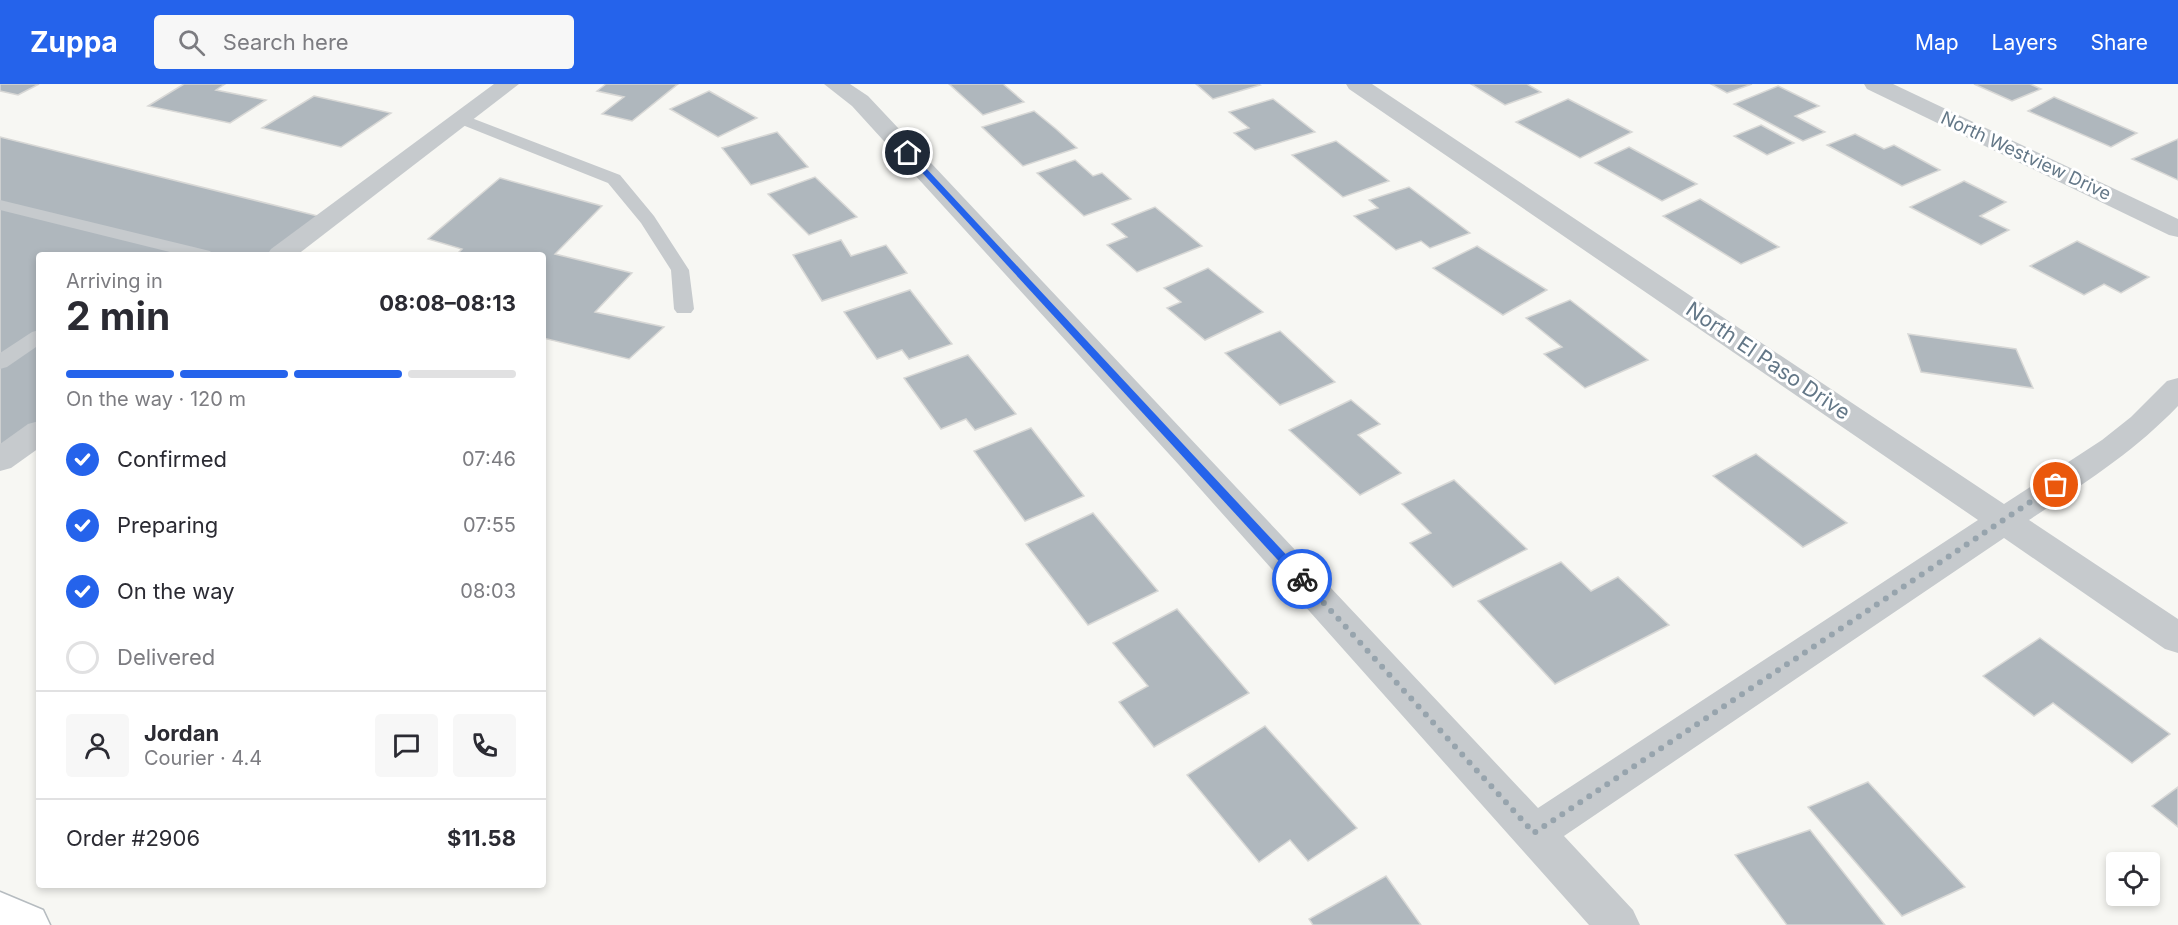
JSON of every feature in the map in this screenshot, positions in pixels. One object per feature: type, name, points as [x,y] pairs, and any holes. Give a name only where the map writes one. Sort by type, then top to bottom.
[{"type":"main road","points":[[0,913],[28,925]]},
{"type":"street","points":[[284,252],[508,84]]},
{"type":"street","points":[[835,84],[860,101],[1618,925]]},
{"type":"street","name":"North El Paso Drive","points":[[1357,84],[2178,638]]},
{"type":"street","name":"North Westview Drive","points":[[1875,84],[2178,229]]},
{"type":"street","points":[[1534,833],[2114,448],[2142,425],[2178,388]]},
{"type":"street","points":[[0,460],[36,434]]},
{"type":"lane","points":[[461,119],[614,179],[648,219],[680,270],[684,309]]},
{"type":"lane","points":[[0,204],[162,251]]},
{"type":"lane","points":[[0,362],[36,338]]},
{"type":"building","points":[[0,84],[39,84],[18,95],[0,91]]},
{"type":"building","points":[[184,84],[225,84],[216,90],[266,100],[230,123],[148,106]]},
{"type":"building","points":[[606,84],[678,84],[632,121],[602,114],[624,97],[597,91]]},
{"type":"building","points":[[949,84],[1003,84],[1024,102],[983,115]]},
{"type":"building","points":[[1196,84],[1258,84],[1260,85],[1213,99]]},
{"type":"building","points":[[1471,84],[1527,84],[1541,92],[1505,105]]},
{"type":"building","points":[[1711,84],[1752,84],[1727,93]]},
{"type":"building","points":[[1974,84],[2030,84],[2041,89],[2012,101]]},
{"type":"building","points":[[1778,86],[1819,106],[1795,116],[1825,132],[1803,141],[1734,104]]},
{"type":"building","points":[[709,91],[757,118],[718,137],[670,109]]},
{"type":"building","points":[[314,96],[391,113],[341,147],[262,128]]},
{"type":"building","points":[[2054,97],[2137,133],[2111,147],[2028,111]]},
{"type":"building","points":[[1273,99],[1315,132],[1255,150],[1234,133],[1249,128],[1229,112]]},
{"type":"building","points":[[1568,99],[1632,132],[1580,158],[1516,122]]},
{"type":"building","points":[[1034,111],[1077,148],[1023,166],[982,127]]},
{"type":"building","points":[[1761,125],[1794,143],[1767,155],[1734,136]]},
{"type":"building","points":[[777,132],[808,167],[751,185],[722,148]]},
{"type":"building","points":[[1855,134],[1884,149],[1894,145],[1940,170],[1902,186],[1827,145]]},
{"type":"building","points":[[0,137],[330,219],[284,252],[36,252],[36,434],[0,460]]},
{"type":"building","points":[[2178,139],[2178,180],[2132,159]]},
{"type":"building","points":[[1336,141],[1389,181],[1343,197],[1292,155]]},
{"type":"building","points":[[1629,147],[1697,184],[1662,201],[1595,163]]},
{"type":"building","points":[[1075,160],[1093,176],[1102,173],[1131,199],[1084,216],[1037,173]]},
{"type":"building","points":[[815,177],[857,217],[809,235],[768,194]]},
{"type":"building","points":[[500,178],[602,206],[555,254],[632,273],[595,312],[664,327],[629,359],[546,339],[546,252],[459,252],[462,249],[428,239]]},
{"type":"building","points":[[1964,181],[2006,202],[1980,216],[2009,230],[1981,245],[1910,207]]},
{"type":"building","points":[[1409,187],[1470,233],[1430,248],[1421,241],[1396,250],[1354,216],[1378,208],[1369,200]]},
{"type":"building","points":[[1700,199],[1779,247],[1741,264],[1663,216]]},
{"type":"building","points":[[1155,207],[1202,246],[1137,272],[1107,245],[1127,237],[1112,224]]},
{"type":"building","points":[[841,240],[851,256],[886,245],[907,273],[822,301],[793,255]]},
{"type":"building","points":[[2077,241],[2149,277],[2121,293],[2104,284],[2084,295],[2030,266]]},
{"type":"building","points":[[1477,246],[1547,290],[1503,315],[1433,268]]},
{"type":"building","points":[[1208,268],[1263,312],[1205,340],[1167,308],[1181,302],[1164,288]]},
{"type":"building","points":[[910,290],[952,344],[909,359],[902,350],[877,359],[844,312]]},
{"type":"building","points":[[1570,300],[1648,360],[1585,388],[1544,354],[1562,347],[1526,318]]},
{"type":"building","points":[[1280,331],[1335,382],[1280,405],[1225,353]]},
{"type":"building","points":[[1908,334],[2016,349],[2033,388],[1921,372]]},
{"type":"building","points":[[968,355],[1016,414],[975,430],[966,419],[941,429],[904,378]]},
{"type":"building","points":[[1351,400],[1380,424],[1358,435],[1401,473],[1360,495],[1289,430]]},
{"type":"building","points":[[1031,428],[1084,496],[1025,521],[974,451]]},
{"type":"building","points":[[1756,454],[1847,523],[1803,547],[1713,476]]},
{"type":"building","points":[[1454,480],[1527,549],[1453,587],[1410,543],[1431,533],[1402,504]]},
{"type":"building","points":[[1093,513],[1158,591],[1088,625],[1026,544]]},
{"type":"building","points":[[1561,562],[1591,591],[1618,577],[1669,625],[1555,684],[1478,601]]},
{"type":"building","points":[[1177,609],[1249,693],[1154,747],[1119,702],[1148,686],[1113,643]]},
{"type":"building","points":[[2040,638],[2170,734],[2132,763],[2053,703],[2034,716],[1983,676]]},
{"type":"building","points":[[1265,726],[1357,828],[1308,861],[1290,840],[1259,862],[1187,775]]},
{"type":"building","points":[[1868,782],[1965,887],[1902,916],[1808,807]]},
{"type":"building","points":[[2178,787],[2178,827],[2152,806]]},
{"type":"building","points":[[1810,830],[1885,925],[1787,925],[1735,855]]},
{"type":"building","points":[[1386,876],[1421,925],[1313,925],[1309,919]]},
{"type":"way so far","points":[[1302,579],[1534,833],[2056,485]]},
{"type":"route","points":[[908,153],[1302,579]]}]
